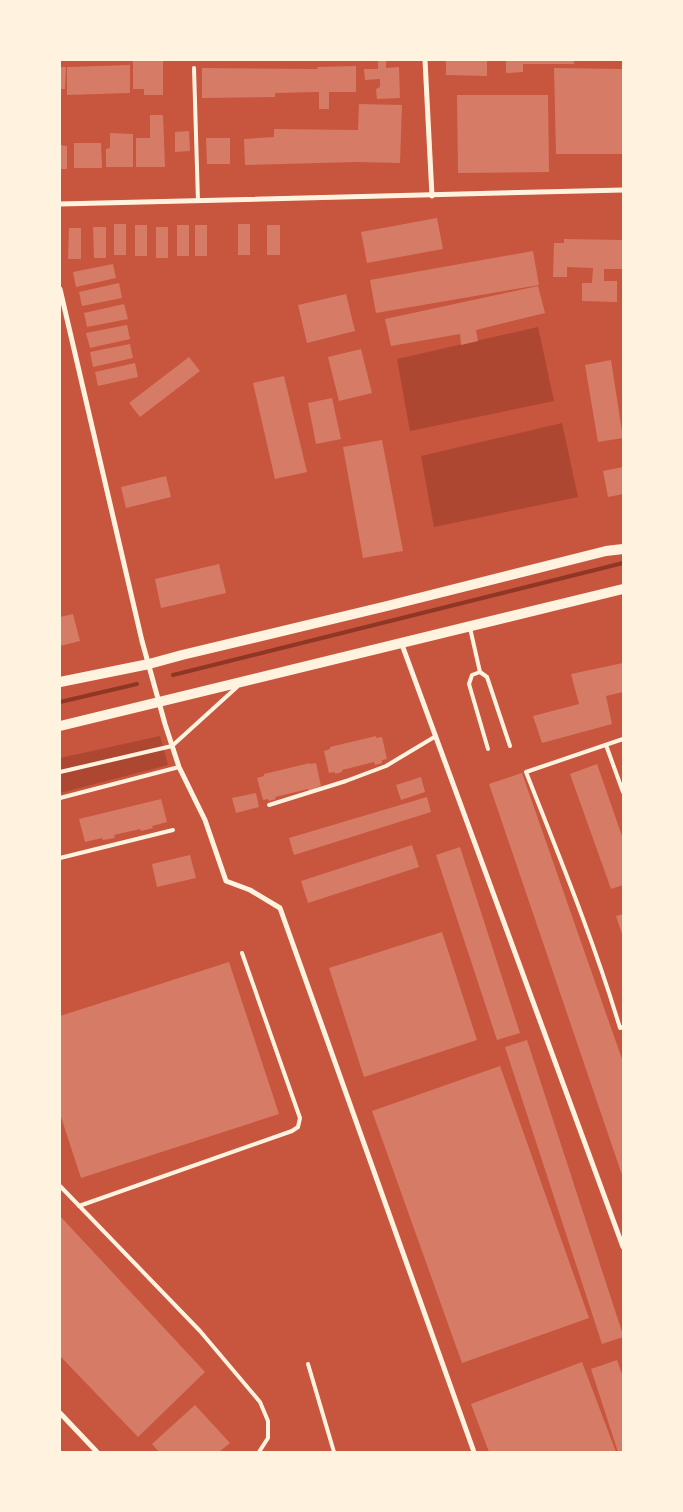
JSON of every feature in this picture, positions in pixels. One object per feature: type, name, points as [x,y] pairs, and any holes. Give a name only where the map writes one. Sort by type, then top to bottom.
[{"type":"main road","points":[[60,682],[149,664],[606,551],[623,549]]},
{"type":"main road","points":[[60,726],[623,589]]},
{"type":"street","points":[[426,60],[432,196]]},
{"type":"street","points":[[60,204],[623,190]]},
{"type":"street","points":[[60,289],[142,641],[179,767],[205,820],[226,881],[250,890],[280,908],[474,1452]]},
{"type":"street","points":[[401,642],[623,1247]]},
{"type":"street","points":[[60,1413],[96,1452]]},
{"type":"lane","points":[[194,68],[198,201]]},
{"type":"lane","points":[[469,626],[480,672],[487,677],[510,746]]},
{"type":"lane","points":[[480,672],[472,675],[469,684],[488,749]]},
{"type":"lane","points":[[60,772],[172,746],[242,682]]},
{"type":"lane","points":[[269,805],[346,781],[386,766],[436,736]]},
{"type":"lane","points":[[623,739],[526,772],[608,986],[620,1028],[623,1027]]},
{"type":"lane","points":[[606,745],[623,792]]},
{"type":"lane","points":[[60,798],[179,767]]},
{"type":"lane","points":[[60,858],[173,830]]},
{"type":"lane","points":[[79,1206],[292,1131],[298,1127],[300,1118],[242,953]]},
{"type":"lane","points":[[60,1186],[200,1331],[260,1402],[268,1421],[268,1438],[259,1452]]},
{"type":"lane","points":[[308,1364],[333,1450],[326,1452]]},
{"type":"shaded area","points":[[538,327],[554,401],[410,431],[397,359]]},
{"type":"shaded area","points":[[562,423],[578,497],[434,527],[421,456]]},
{"type":"shaded area","points":[[160,736],[168,765],[60,793],[60,758]]},
{"type":"building","points":[[133,60],[163,60],[163,95],[144,95],[144,89],[133,89]]},
{"type":"building","points":[[446,60],[487,60],[487,76],[446,75]]},
{"type":"building","points":[[506,60],[574,60],[574,64],[523,64],[523,72],[506,73]]},
{"type":"building","points":[[378,61],[386,61],[386,68],[399,67],[400,98],[377,99],[376,89],[380,87],[380,79],[365,80],[364,69],[378,69]]},
{"type":"building","points":[[130,65],[130,93],[67,95],[67,67]]},
{"type":"building","points":[[356,66],[356,92],[329,92],[329,109],[319,109],[319,92],[275,93],[275,97],[202,98],[202,68],[318,69],[317,67]]},
{"type":"building","points":[[60,67],[66,67],[65,89],[60,89]]},
{"type":"building","points":[[554,68],[623,69],[623,154],[556,154]]},
{"type":"building","points":[[457,95],[548,95],[549,172],[458,173]]},
{"type":"building","points":[[359,104],[402,105],[400,163],[357,162],[245,165],[244,139],[274,137],[274,129],[358,130]]},
{"type":"building","points":[[150,115],[163,115],[165,167],[136,167],[136,138],[150,138]]},
{"type":"building","points":[[189,131],[190,151],[175,152],[175,132]]},
{"type":"building","points":[[110,133],[133,134],[133,167],[106,167],[106,149],[110,148]]},
{"type":"building","points":[[206,138],[230,138],[230,164],[207,164]]},
{"type":"building","points":[[74,143],[101,143],[102,168],[74,168]]},
{"type":"building","points":[[60,145],[67,146],[67,169],[60,169]]},
{"type":"building","points":[[437,218],[443,249],[367,263],[361,232]]},
{"type":"building","points":[[114,224],[126,224],[126,255],[114,255]]},
{"type":"building","points":[[238,224],[250,224],[250,255],[238,255]]},
{"type":"building","points":[[135,225],[147,225],[147,256],[135,256]]},
{"type":"building","points":[[177,225],[189,225],[189,256],[177,256]]},
{"type":"building","points":[[195,225],[207,225],[207,256],[195,256]]},
{"type":"building","points":[[267,225],[280,225],[280,255],[267,255]]},
{"type":"building","points":[[93,227],[106,227],[106,258],[94,258]]},
{"type":"building","points":[[156,227],[168,227],[168,258],[156,258]]},
{"type":"building","points":[[69,228],[81,228],[81,259],[68,259]]},
{"type":"building","points":[[564,239],[623,240],[623,269],[604,269],[604,281],[617,281],[617,302],[582,301],[582,283],[592,283],[593,268],[567,267],[567,277],[553,277],[554,243],[564,243]]},
{"type":"building","points":[[533,251],[539,285],[376,313],[370,280]]},
{"type":"building","points":[[113,264],[116,278],[76,287],[73,272]]},
{"type":"building","points":[[119,283],[122,298],[82,306],[79,292]]},
{"type":"building","points":[[538,286],[545,313],[476,330],[478,341],[461,345],[460,334],[391,346],[385,319]]},
{"type":"building","points":[[346,294],[355,331],[307,343],[298,305]]},
{"type":"building","points":[[124,304],[128,319],[87,327],[84,313]]},
{"type":"building","points":[[127,325],[130,339],[90,348],[86,333]]},
{"type":"building","points":[[130,344],[133,358],[93,367],[90,352]]},
{"type":"building","points":[[361,349],[372,393],[339,401],[328,357]]},
{"type":"building","points":[[189,357],[200,371],[140,417],[129,403]]},
{"type":"building","points":[[611,360],[623,438],[598,442],[585,365]]},
{"type":"building","points":[[135,363],[138,377],[98,386],[95,372]]},
{"type":"building","points":[[284,376],[307,472],[275,479],[253,383]]},
{"type":"building","points":[[332,398],[341,439],[316,444],[308,403]]},
{"type":"building","points":[[382,440],[403,551],[363,558],[343,447]]},
{"type":"building","points":[[623,467],[623,494],[608,497],[603,471]]},
{"type":"building","points":[[166,476],[171,497],[126,508],[121,487]]},
{"type":"building","points":[[219,564],[226,593],[161,608],[155,579]]},
{"type":"building","points":[[73,614],[80,641],[60,646],[60,617]]},
{"type":"building","points":[[623,663],[623,692],[606,696],[612,724],[542,743],[533,716],[579,704],[571,674]]},
{"type":"building","points":[[376,736],[376,738],[382,737],[387,759],[382,760],[382,763],[375,765],[374,762],[342,770],[342,772],[335,774],[335,772],[329,773],[324,751],[330,749],[330,747]]},
{"type":"building","points":[[316,763],[321,786],[309,791],[308,789],[275,797],[276,799],[269,801],[268,799],[263,800],[257,778],[264,776],[264,774]]},
{"type":"building","points":[[597,764],[623,839],[623,885],[611,889],[570,774]]},
{"type":"building","points":[[522,773],[623,1062],[623,1178],[489,784]]},
{"type":"building","points":[[421,777],[425,792],[401,800],[396,785]]},
{"type":"building","points":[[256,793],[259,807],[236,813],[232,798]]},
{"type":"building","points":[[427,797],[431,812],[294,855],[289,838]]},
{"type":"building","points":[[161,799],[167,822],[141,831],[140,829],[114,835],[115,838],[103,840],[102,838],[85,842],[79,819]]},
{"type":"building","points":[[412,845],[419,867],[308,903],[301,881]]},
{"type":"building","points":[[460,847],[520,1033],[497,1040],[436,855]]},
{"type":"building","points":[[190,855],[196,878],[157,887],[152,864]]},
{"type":"building","points":[[623,914],[623,937],[616,916]]},
{"type":"building","points":[[442,932],[477,1040],[364,1077],[329,968]]},
{"type":"building","points":[[229,962],[279,1114],[81,1178],[60,1114],[60,1016]]},
{"type":"building","points":[[527,1040],[623,1335],[623,1337],[602,1344],[505,1047]]},
{"type":"building","points":[[500,1066],[589,1318],[462,1363],[372,1111]]},
{"type":"building","points":[[60,1216],[205,1372],[138,1437],[60,1356]]},
{"type":"building","points":[[617,1360],[623,1377],[623,1451],[620,1452],[618,1452],[591,1369]]},
{"type":"building","points":[[582,1362],[616,1452],[489,1452],[471,1404]]},
{"type":"building","points":[[195,1405],[230,1443],[219,1452],[159,1452],[152,1444]]},
{"type":"waterway","points":[[173,675],[623,563]]},
{"type":"waterway","points":[[60,702],[137,684]]}]
